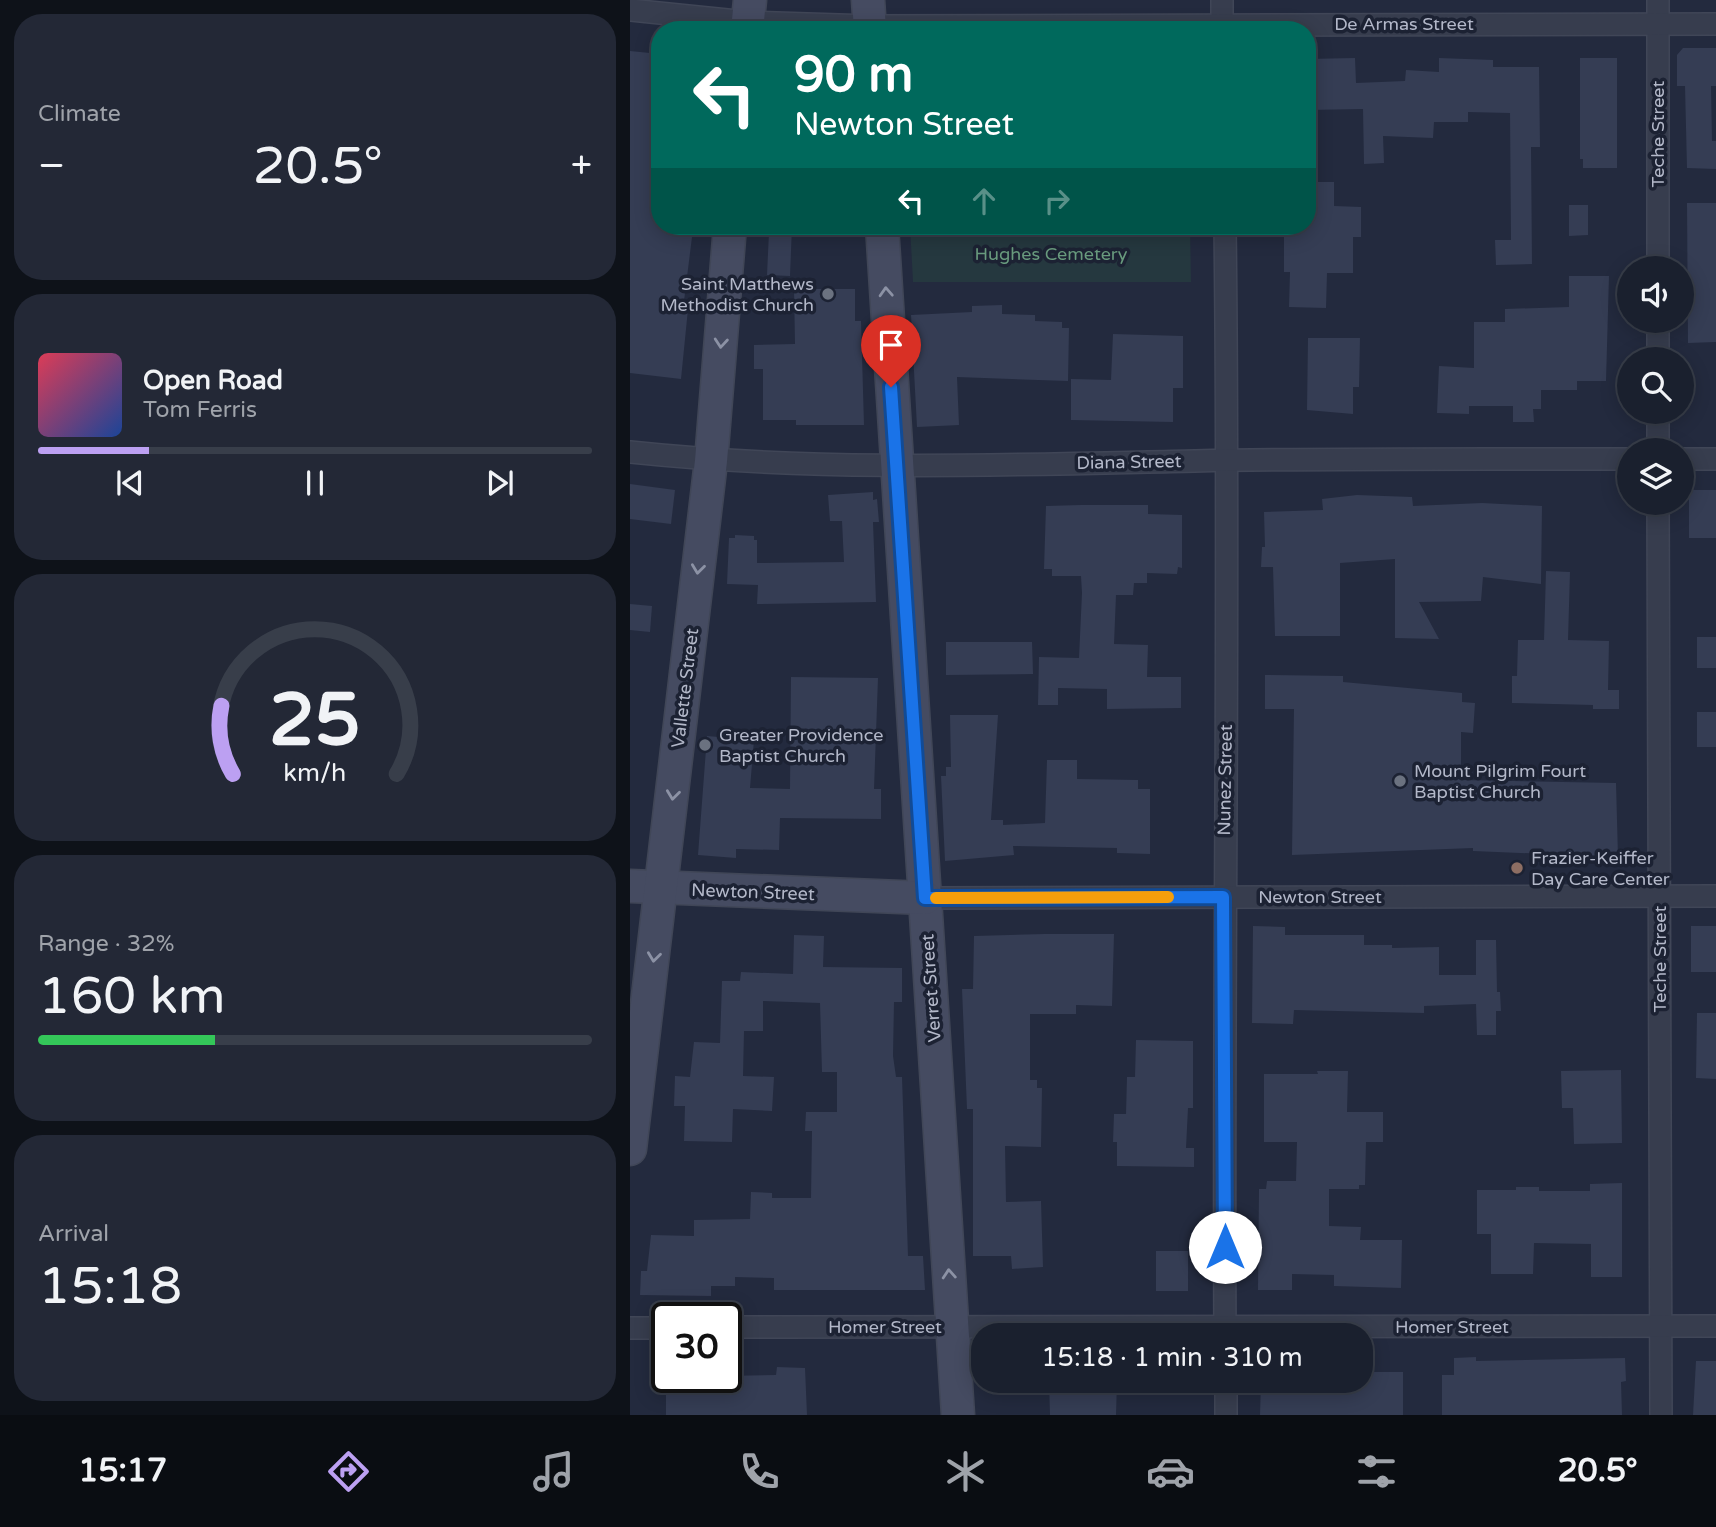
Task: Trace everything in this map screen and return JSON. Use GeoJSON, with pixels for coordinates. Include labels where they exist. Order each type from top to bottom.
{"type":"FeatureCollection","features":[{"type":"Feature","properties":{"kind":"main road","name":"Vallette Street"},"geometry":{"type":"LineString","coordinates":[[630,1149],[711,461],[729,235]]}},
{"type":"Feature","properties":{"kind":"main road","name":"Verret Street"},"geometry":{"type":"LineString","coordinates":[[883,235],[958,1415]]}},
{"type":"Feature","properties":{"kind":"main road","name":"Newton Street"},"geometry":{"type":"LineString","coordinates":[[630,886],[925,898]]}},
{"type":"Feature","properties":{"kind":"street"},"geometry":{"type":"LineString","coordinates":[[1222,0],[1222,21]]}},
{"type":"Feature","properties":{"kind":"street","name":"Teche Street"},"geometry":{"type":"LineString","coordinates":[[1658,0],[1658,256]]}},
{"type":"Feature","properties":{"kind":"street","name":"De Armas Street"},"geometry":{"type":"LineString","coordinates":[[630,10],[748,17],[1002,21]]}},
{"type":"Feature","properties":{"kind":"street","name":"De Armas Street"},"geometry":{"type":"LineString","coordinates":[[1316,26],[1716,24]]}},
{"type":"Feature","properties":{"kind":"street","name":"Nunez Street"},"geometry":{"type":"LineString","coordinates":[[1225,235],[1228,460],[1223,897],[1225,1323]]}},
{"type":"Feature","properties":{"kind":"street","name":"Diana Street"},"geometry":{"type":"LineString","coordinates":[[630,452],[711,461],[896,467],[1228,460],[1617,459]]}},
{"type":"Feature","properties":{"kind":"street"},"geometry":{"type":"LineString","coordinates":[[1694,459],[1716,459]]}},
{"type":"Feature","properties":{"kind":"street","name":"Teche Street"},"geometry":{"type":"LineString","coordinates":[[1658,515],[1661,1415]]}},
{"type":"Feature","properties":{"kind":"street","name":"Newton Street"},"geometry":{"type":"LineString","coordinates":[[925,898],[1716,896]]}},
{"type":"Feature","properties":{"kind":"street","name":"Homer Street"},"geometry":{"type":"LineString","coordinates":[[742,1327],[971,1326]]}},
{"type":"Feature","properties":{"kind":"street","name":"Homer Street"},"geometry":{"type":"LineString","coordinates":[[1373,1329],[1716,1326]]}},
{"type":"Feature","properties":{"kind":"street"},"geometry":{"type":"LineString","coordinates":[[630,1328],[651,1328]]}},
{"type":"Feature","properties":{"kind":"street"},"geometry":{"type":"LineString","coordinates":[[1226,1393],[1226,1415]]}},
{"type":"Feature","properties":{"kind":"green space","name":"Hughes Cemetery"},"geometry":{"type":"Polygon","coordinates":[[[910,235],[1190,235],[1191,282],[913,282],[910,235]]]}},
{"type":"Feature","properties":{"kind":"building"},"geometry":{"type":"Polygon","coordinates":[[[1683,48],[1716,48],[1716,86],[1711,86],[1712,141],[1716,141],[1716,169],[1687,168],[1685,86],[1677,86],[1677,55],[1683,48]]]}},
{"type":"Feature","properties":{"kind":"building"},"geometry":{"type":"Polygon","coordinates":[[[630,51],[651,53],[651,235],[692,237],[683,309],[688,309],[681,379],[630,373],[630,51]]]}},
{"type":"Feature","properties":{"kind":"building"},"geometry":{"type":"Polygon","coordinates":[[[1355,58],[1356,83],[1405,81],[1406,70],[1439,72],[1439,58],[1493,60],[1493,67],[1539,67],[1540,147],[1531,147],[1532,264],[1496,265],[1495,240],[1511,240],[1510,113],[1468,112],[1468,122],[1434,122],[1433,138],[1383,136],[1384,163],[1364,164],[1363,109],[1316,110],[1316,59],[1355,58]]]}},
{"type":"Feature","properties":{"kind":"building"},"geometry":{"type":"Polygon","coordinates":[[[1580,58],[1617,58],[1617,168],[1583,168],[1583,159],[1580,159],[1580,58]]]}},
{"type":"Feature","properties":{"kind":"building"},"geometry":{"type":"Polygon","coordinates":[[[1316,182],[1334,182],[1334,206],[1361,207],[1361,237],[1353,237],[1353,273],[1327,273],[1326,308],[1289,307],[1290,272],[1284,272],[1284,235],[1316,235],[1316,182]]]}},
{"type":"Feature","properties":{"kind":"building"},"geometry":{"type":"Polygon","coordinates":[[[1687,203],[1716,203],[1716,342],[1688,343],[1688,333],[1694,333],[1694,256],[1687,256],[1687,203]]]}},
{"type":"Feature","properties":{"kind":"building"},"geometry":{"type":"Polygon","coordinates":[[[1569,205],[1588,205],[1588,235],[1569,236],[1569,205]]]}},
{"type":"Feature","properties":{"kind":"building"},"geometry":{"type":"Polygon","coordinates":[[[769,235],[792,235],[790,276],[767,275],[769,235]]]}},
{"type":"Feature","properties":{"kind":"building"},"geometry":{"type":"Polygon","coordinates":[[[1569,276],[1609,276],[1606,381],[1577,381],[1577,390],[1541,390],[1541,409],[1533,409],[1534,422],[1513,422],[1513,406],[1469,406],[1469,414],[1437,413],[1439,366],[1474,368],[1474,322],[1505,322],[1505,309],[1569,307],[1569,276]]]}},
{"type":"Feature","properties":{"kind":"building"},"geometry":{"type":"Polygon","coordinates":[[[794,289],[855,289],[855,321],[861,321],[864,425],[796,425],[796,420],[763,420],[763,369],[754,369],[754,345],[795,344],[794,289]]]}},
{"type":"Feature","properties":{"kind":"building"},"geometry":{"type":"Polygon","coordinates":[[[1002,305],[1002,314],[1035,315],[1035,321],[1062,322],[1062,328],[1069,328],[1068,381],[957,377],[959,425],[917,427],[911,315],[972,312],[972,306],[1002,305]]]}},
{"type":"Feature","properties":{"kind":"building"},"geometry":{"type":"Polygon","coordinates":[[[1113,334],[1183,336],[1183,388],[1173,388],[1173,422],[1071,420],[1071,379],[1111,380],[1113,334]]]}},
{"type":"Feature","properties":{"kind":"building"},"geometry":{"type":"Polygon","coordinates":[[[1308,338],[1360,338],[1359,387],[1353,387],[1353,414],[1307,410],[1308,338]]]}},
{"type":"Feature","properties":{"kind":"building"},"geometry":{"type":"Polygon","coordinates":[[[630,484],[675,490],[671,524],[630,519],[630,484]]]}},
{"type":"Feature","properties":{"kind":"building"},"geometry":{"type":"Polygon","coordinates":[[[1694,490],[1716,490],[1716,538],[1689,538],[1689,515],[1694,515],[1694,490]]]}},
{"type":"Feature","properties":{"kind":"building"},"geometry":{"type":"Polygon","coordinates":[[[873,492],[873,500],[877,499],[879,522],[873,522],[876,602],[757,604],[758,585],[727,584],[729,538],[735,538],[735,535],[754,536],[754,540],[757,540],[757,563],[844,562],[842,521],[830,521],[828,495],[873,492]]]}},
{"type":"Feature","properties":{"kind":"building"},"geometry":{"type":"Polygon","coordinates":[[[1357,495],[1412,497],[1413,506],[1482,503],[1542,506],[1541,584],[1483,577],[1481,601],[1419,602],[1439,639],[1395,638],[1395,559],[1340,563],[1340,636],[1275,636],[1273,567],[1261,567],[1262,547],[1265,547],[1264,512],[1323,510],[1322,499],[1357,495]]]}},
{"type":"Feature","properties":{"kind":"building"},"geometry":{"type":"Polygon","coordinates":[[[1148,505],[1148,514],[1182,515],[1182,568],[1178,567],[1177,574],[1147,573],[1147,583],[1134,583],[1133,595],[1116,595],[1114,644],[1148,645],[1147,677],[1181,677],[1181,708],[1107,709],[1107,689],[1058,688],[1058,705],[1038,705],[1039,657],[1079,658],[1082,593],[1081,576],[1052,576],[1052,569],[1044,569],[1046,506],[1148,505]]]}},
{"type":"Feature","properties":{"kind":"building"},"geometry":{"type":"Polygon","coordinates":[[[1546,571],[1570,572],[1568,640],[1609,641],[1608,690],[1619,690],[1619,709],[1593,709],[1593,705],[1512,703],[1512,676],[1517,676],[1518,640],[1544,640],[1546,571]]]}},
{"type":"Feature","properties":{"kind":"building"},"geometry":{"type":"Polygon","coordinates":[[[630,604],[652,606],[650,632],[630,630],[630,604]]]}},
{"type":"Feature","properties":{"kind":"building"},"geometry":{"type":"Polygon","coordinates":[[[1697,637],[1716,637],[1716,668],[1697,668],[1697,637]]]}},
{"type":"Feature","properties":{"kind":"building"},"geometry":{"type":"Polygon","coordinates":[[[946,642],[1032,642],[1033,674],[946,675],[946,642]]]}},
{"type":"Feature","properties":{"kind":"building"},"geometry":{"type":"Polygon","coordinates":[[[1265,675],[1343,676],[1343,682],[1462,693],[1462,702],[1475,703],[1473,733],[1461,732],[1461,780],[1616,783],[1618,857],[1473,851],[1473,848],[1292,855],[1294,709],[1265,709],[1265,675]]]}},
{"type":"Feature","properties":{"kind":"building"},"geometry":{"type":"Polygon","coordinates":[[[791,677],[878,678],[874,789],[881,789],[881,819],[780,818],[779,850],[736,849],[736,858],[698,855],[707,736],[754,740],[750,788],[790,789],[791,677]]]}},
{"type":"Feature","properties":{"kind":"building"},"geometry":{"type":"Polygon","coordinates":[[[1697,712],[1716,712],[1716,747],[1697,747],[1697,712]]]}},
{"type":"Feature","properties":{"kind":"building"},"geometry":{"type":"Polygon","coordinates":[[[950,715],[998,715],[991,820],[1003,820],[1003,825],[1045,823],[1047,760],[1077,760],[1077,779],[1138,780],[1138,789],[1150,789],[1150,854],[1117,853],[1117,848],[1013,846],[1014,855],[945,861],[941,776],[946,776],[946,767],[951,767],[950,715]]]}},
{"type":"Feature","properties":{"kind":"building"},"geometry":{"type":"Polygon","coordinates":[[[1253,926],[1285,927],[1285,935],[1364,935],[1364,945],[1392,945],[1392,948],[1439,947],[1439,975],[1476,975],[1476,940],[1496,940],[1497,992],[1500,992],[1501,1011],[1496,1011],[1496,1035],[1477,1035],[1476,1004],[1424,1006],[1424,1013],[1294,1010],[1293,1024],[1252,1023],[1253,926]]]}},
{"type":"Feature","properties":{"kind":"building"},"geometry":{"type":"Polygon","coordinates":[[[1691,926],[1716,926],[1716,972],[1691,972],[1691,926]]]}},
{"type":"Feature","properties":{"kind":"building"},"geometry":{"type":"Polygon","coordinates":[[[1114,934],[1112,1006],[1076,1005],[1076,1014],[1030,1014],[1030,1080],[1037,1080],[1037,1088],[1042,1088],[1041,1147],[1005,1146],[1006,1202],[1041,1201],[1043,1267],[1012,1269],[1011,1256],[973,1256],[973,1109],[967,1109],[962,989],[973,989],[974,936],[1114,934]]]}},
{"type":"Feature","properties":{"kind":"building"},"geometry":{"type":"Polygon","coordinates":[[[794,935],[824,936],[823,967],[902,968],[902,1002],[894,1002],[893,1056],[896,1077],[902,1077],[908,1256],[923,1256],[925,1290],[774,1290],[774,1278],[735,1277],[735,1286],[711,1286],[711,1296],[640,1295],[641,1271],[647,1271],[651,1235],[694,1236],[694,1220],[750,1219],[751,1192],[772,1193],[772,1198],[811,1198],[812,1131],[805,1131],[806,1112],[837,1112],[837,1072],[822,1072],[820,1003],[763,1001],[763,1031],[744,1031],[743,1076],[774,1077],[772,1111],[733,1109],[732,1142],[684,1141],[685,1106],[674,1106],[675,1076],[690,1077],[694,1042],[720,1043],[722,981],[740,981],[741,972],[793,974],[794,935]]]}},
{"type":"Feature","properties":{"kind":"building"},"geometry":{"type":"Polygon","coordinates":[[[1697,1013],[1716,1013],[1716,1079],[1696,1078],[1697,1013]]]}},
{"type":"Feature","properties":{"kind":"building"},"geometry":{"type":"Polygon","coordinates":[[[1136,1040],[1193,1041],[1193,1108],[1188,1108],[1186,1148],[1194,1148],[1194,1167],[1117,1166],[1117,1142],[1113,1142],[1114,1114],[1126,1114],[1127,1077],[1135,1077],[1136,1040]]]}},
{"type":"Feature","properties":{"kind":"building"},"geometry":{"type":"Polygon","coordinates":[[[1621,1070],[1622,1143],[1574,1144],[1573,1108],[1562,1108],[1561,1071],[1621,1070]]]}},
{"type":"Feature","properties":{"kind":"building"},"geometry":{"type":"Polygon","coordinates":[[[1317,1071],[1348,1071],[1347,1112],[1383,1112],[1383,1142],[1366,1142],[1365,1185],[1359,1185],[1359,1189],[1329,1189],[1329,1226],[1361,1227],[1360,1240],[1402,1240],[1401,1288],[1334,1286],[1334,1275],[1292,1274],[1292,1290],[1258,1290],[1259,1189],[1266,1189],[1267,1181],[1296,1181],[1297,1142],[1264,1142],[1264,1074],[1318,1074],[1317,1071]]]}},
{"type":"Feature","properties":{"kind":"building"},"geometry":{"type":"Polygon","coordinates":[[[1622,1183],[1622,1277],[1591,1277],[1591,1244],[1534,1243],[1533,1274],[1491,1274],[1491,1234],[1477,1234],[1477,1190],[1539,1187],[1539,1191],[1590,1191],[1590,1184],[1622,1183]]]}},
{"type":"Feature","properties":{"kind":"building"},"geometry":{"type":"Polygon","coordinates":[[[1156,1251],[1188,1251],[1188,1291],[1156,1291],[1156,1251]]]}},
{"type":"Feature","properties":{"kind":"building"},"geometry":{"type":"Polygon","coordinates":[[[1476,1357],[1476,1361],[1625,1358],[1626,1381],[1621,1382],[1622,1415],[1442,1415],[1442,1375],[1454,1375],[1454,1358],[1476,1357]]]}},
{"type":"Feature","properties":{"kind":"building"},"geometry":{"type":"Polygon","coordinates":[[[1696,1361],[1716,1361],[1716,1415],[1693,1415],[1696,1361]]]}},
{"type":"Feature","properties":{"kind":"building"},"geometry":{"type":"Polygon","coordinates":[[[777,1367],[805,1368],[807,1415],[666,1415],[666,1393],[742,1393],[742,1376],[776,1375],[777,1367]]]}},
{"type":"Feature","properties":{"kind":"building"},"geometry":{"type":"Polygon","coordinates":[[[1373,1372],[1403,1372],[1403,1415],[1260,1415],[1261,1393],[1373,1393],[1373,1372]]]}},
{"type":"Feature","properties":{"kind":"building"},"geometry":{"type":"Polygon","coordinates":[[[1049,1393],[1117,1393],[1116,1415],[1050,1415],[1049,1393]]]}},
{"type":"Feature","properties":{"kind":"slow traffic"},"geometry":{"type":"LineString","coordinates":[[936,898],[1168,897]]}},
{"type":"Feature","properties":{"kind":"place","name":"Saint Matthews Methodist Church"},"geometry":{"type":"Point","coordinates":[828,294]}},
{"type":"Feature","properties":{"kind":"place","name":"Greater Providence Baptist Church"},"geometry":{"type":"Point","coordinates":[705,745]}},
{"type":"Feature","properties":{"kind":"place","name":"Mount Pilgrim Fourt Baptist Church"},"geometry":{"type":"Point","coordinates":[1400,781]}},
{"type":"Feature","properties":{"kind":"place","name":"Frazier-Keiffer Day Care Center"},"geometry":{"type":"Point","coordinates":[1517,868]}},
{"type":"Feature","properties":{"kind":"route"},"geometry":{"type":"LineString","coordinates":[[891,387],[925,898],[1223,897],[1225,1247]]}}]}
